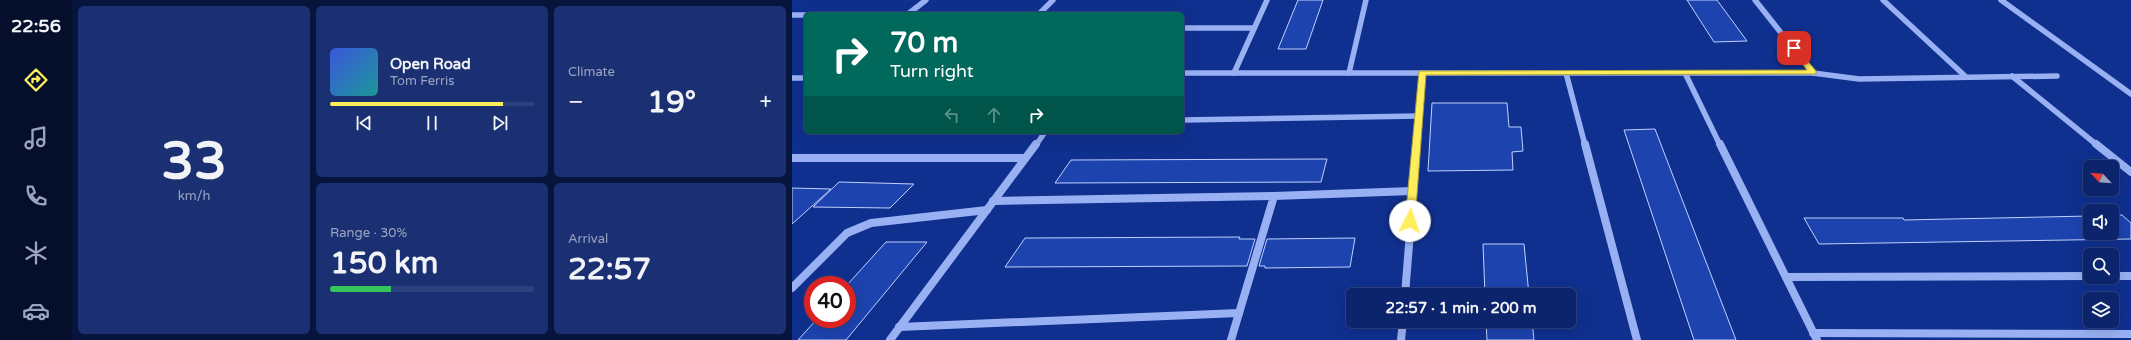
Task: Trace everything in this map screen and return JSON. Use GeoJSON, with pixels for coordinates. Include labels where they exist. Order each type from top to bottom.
{"type":"FeatureCollection","features":[{"type":"Feature","properties":{"kind":"street"},"geometry":{"type":"LineString","coordinates":[[911,12],[926,0]]}},
{"type":"Feature","properties":{"kind":"street"},"geometry":{"type":"LineString","coordinates":[[1042,12],[1053,0]]}},
{"type":"Feature","properties":{"kind":"street"},"geometry":{"type":"LineString","coordinates":[[1234,73],[1267,0]]}},
{"type":"Feature","properties":{"kind":"street"},"geometry":{"type":"LineString","coordinates":[[1349,73],[1366,0]]}},
{"type":"Feature","properties":{"kind":"street"},"geometry":{"type":"LineString","coordinates":[[1755,0],[1813,73]]}},
{"type":"Feature","properties":{"kind":"street"},"geometry":{"type":"LineString","coordinates":[[1883,0],[1965,76]]}},
{"type":"Feature","properties":{"kind":"street"},"geometry":{"type":"LineString","coordinates":[[2002,0],[2131,94]]}},
{"type":"Feature","properties":{"kind":"street"},"geometry":{"type":"LineString","coordinates":[[792,15],[804,15]]}},
{"type":"Feature","properties":{"kind":"street"},"geometry":{"type":"LineString","coordinates":[[1184,28],[1254,28]]}},
{"type":"Feature","properties":{"kind":"street"},"geometry":{"type":"LineString","coordinates":[[1184,73],[1813,73],[1859,79],[1932,79],[1965,76],[2057,76]]}},
{"type":"Feature","properties":{"kind":"street"},"geometry":{"type":"LineString","coordinates":[[1405,288],[1422,73]]}},
{"type":"Feature","properties":{"kind":"street"},"geometry":{"type":"LineString","coordinates":[[1566,73],[1637,340]]}},
{"type":"Feature","properties":{"kind":"street"},"geometry":{"type":"LineString","coordinates":[[1685,73],[1815,336],[2131,334]]}},
{"type":"Feature","properties":{"kind":"street"},"geometry":{"type":"LineString","coordinates":[[2012,76],[2131,172]]}},
{"type":"Feature","properties":{"kind":"street"},"geometry":{"type":"LineString","coordinates":[[792,78],[804,78]]}},
{"type":"Feature","properties":{"kind":"street"},"geometry":{"type":"LineString","coordinates":[[1184,120],[1419,116]]}},
{"type":"Feature","properties":{"kind":"street"},"geometry":{"type":"LineString","coordinates":[[890,340],[898,327],[993,200],[1044,134]]}},
{"type":"Feature","properties":{"kind":"street"},"geometry":{"type":"LineString","coordinates":[[792,158],[1026,158]]}},
{"type":"Feature","properties":{"kind":"street"},"geometry":{"type":"LineString","coordinates":[[993,200],[1274,196],[1412,191]]}},
{"type":"Feature","properties":{"kind":"street"},"geometry":{"type":"LineString","coordinates":[[1231,340],[1274,196]]}},
{"type":"Feature","properties":{"kind":"street"},"geometry":{"type":"LineString","coordinates":[[792,288],[847,233],[871,223],[987,210]]}},
{"type":"Feature","properties":{"kind":"street"},"geometry":{"type":"LineString","coordinates":[[1786,277],[2083,276]]}},
{"type":"Feature","properties":{"kind":"street"},"geometry":{"type":"LineString","coordinates":[[2119,276],[2131,276]]}},
{"type":"Feature","properties":{"kind":"street"},"geometry":{"type":"LineString","coordinates":[[898,327],[1239,313]]}},
{"type":"Feature","properties":{"kind":"street"},"geometry":{"type":"LineString","coordinates":[[1401,340],[1402,328]]}},
{"type":"Feature","properties":{"kind":"building"},"geometry":{"type":"Polygon","coordinates":[[[1298,0],[1323,0],[1306,49],[1278,49],[1298,0]]]}},
{"type":"Feature","properties":{"kind":"building"},"geometry":{"type":"Polygon","coordinates":[[[1687,0],[1717,0],[1747,41],[1714,42],[1687,0]]]}},
{"type":"Feature","properties":{"kind":"building"},"geometry":{"type":"Polygon","coordinates":[[[1432,103],[1507,103],[1509,127],[1521,127],[1523,151],[1512,152],[1513,170],[1428,171],[1432,103]]]}},
{"type":"Feature","properties":{"kind":"building"},"geometry":{"type":"Polygon","coordinates":[[[1655,129],[1736,340],[1694,340],[1624,130],[1655,129]]]}},
{"type":"Feature","properties":{"kind":"building"},"geometry":{"type":"Polygon","coordinates":[[[1327,159],[1321,182],[1055,183],[1071,160],[1327,159]]]}},
{"type":"Feature","properties":{"kind":"building"},"geometry":{"type":"Polygon","coordinates":[[[839,182],[914,184],[890,208],[813,207],[839,182]]]}},
{"type":"Feature","properties":{"kind":"building"},"geometry":{"type":"Polygon","coordinates":[[[792,188],[831,189],[792,224],[792,188]]]}},
{"type":"Feature","properties":{"kind":"building"},"geometry":{"type":"Polygon","coordinates":[[[2119,215],[2122,215],[2131,223],[2131,239],[2119,239],[2119,215]]]}},
{"type":"Feature","properties":{"kind":"building"},"geometry":{"type":"Polygon","coordinates":[[[2083,216],[2083,240],[1819,244],[1804,218],[1903,218],[1904,220],[2083,216]]]}},
{"type":"Feature","properties":{"kind":"building"},"geometry":{"type":"Polygon","coordinates":[[[1240,237],[1239,239],[1255,239],[1247,266],[1005,267],[1025,238],[1240,237]]]}},
{"type":"Feature","properties":{"kind":"building"},"geometry":{"type":"Polygon","coordinates":[[[1355,238],[1350,267],[1265,268],[1265,266],[1259,266],[1267,239],[1355,238]]]}},
{"type":"Feature","properties":{"kind":"building"},"geometry":{"type":"Polygon","coordinates":[[[886,242],[927,242],[856,328],[855,276],[886,242]]]}},
{"type":"Feature","properties":{"kind":"building"},"geometry":{"type":"Polygon","coordinates":[[[1483,244],[1524,244],[1528,288],[1485,288],[1483,244]]]}},
{"type":"Feature","properties":{"kind":"building"},"geometry":{"type":"Polygon","coordinates":[[[809,328],[856,328],[846,340],[798,340],[809,328]]]}},
{"type":"Feature","properties":{"kind":"building"},"geometry":{"type":"Polygon","coordinates":[[[1486,328],[1533,328],[1534,340],[1487,340],[1486,328]]]}},
{"type":"Feature","properties":{"kind":"route"},"geometry":{"type":"LineString","coordinates":[[1410,221],[1422,73],[1813,73],[1794,48]]}}]}
